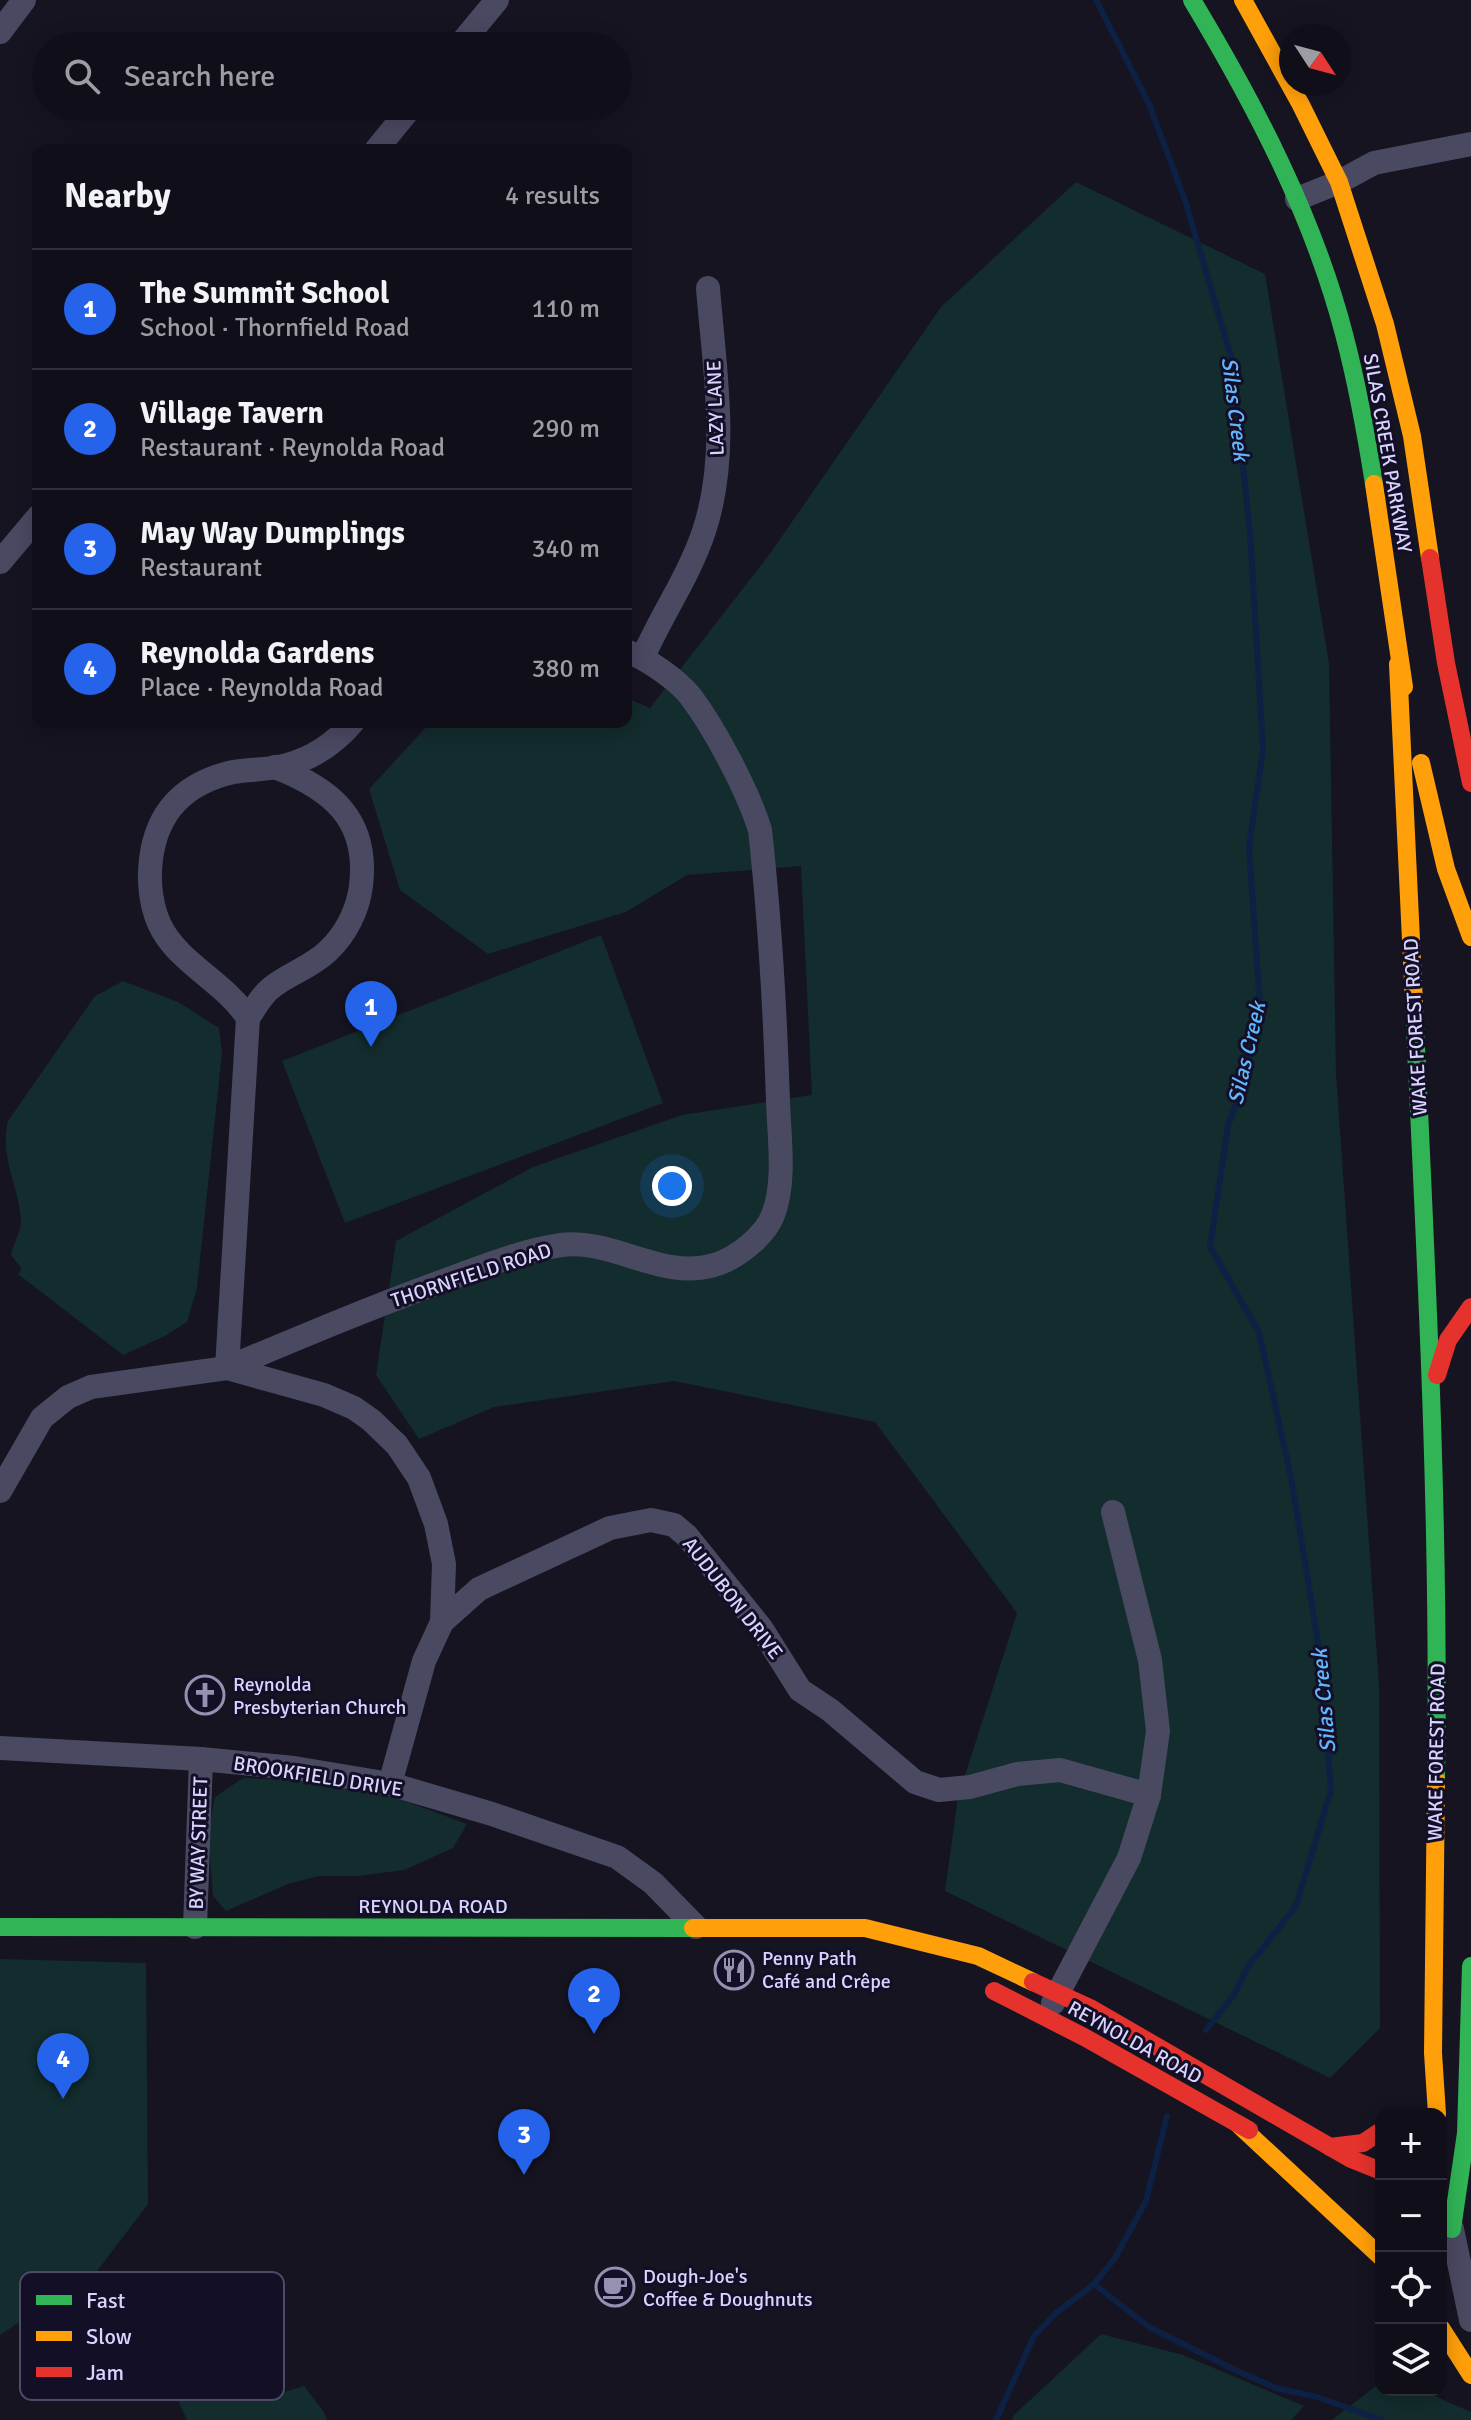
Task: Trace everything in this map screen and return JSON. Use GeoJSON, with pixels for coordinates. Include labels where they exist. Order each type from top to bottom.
{"type":"FeatureCollection","features":[{"type":"Feature","properties":{"kind":"main road","name":"SILAS CREEK PARKWAY"},"geometry":{"type":"LineString","coordinates":[[1192,0],[1250,100],[1297,199],[1329,286],[1355,379],[1373,473],[1398,664],[1446,869],[1471,937]]}},
{"type":"Feature","properties":{"kind":"main road","name":"SILAS CREEK PARKWAY"},"geometry":{"type":"LineString","coordinates":[[1243,0],[1339,182],[1385,324],[1412,436],[1446,663],[1471,783]]}},
{"type":"Feature","properties":{"kind":"main road","name":"WAKE FOREST ROAD"},"geometry":{"type":"LineString","coordinates":[[1398,664],[1432,1390],[1438,1661],[1433,2053],[1437,2108]]}},
{"type":"Feature","properties":{"kind":"main road","name":"WAKE FOREST ROAD"},"geometry":{"type":"LineString","coordinates":[[1432,1390],[1448,1340],[1471,1307]]}},
{"type":"Feature","properties":{"kind":"main road","name":"REYNOLDA ROAD"},"geometry":{"type":"LineString","coordinates":[[0,1927],[865,1928],[978,1956],[1092,2009],[1330,2147],[1375,2168]]}},
{"type":"Feature","properties":{"kind":"main road","name":"REYNOLDA ROAD"},"geometry":{"type":"LineString","coordinates":[[865,1928],[951,1969]]}},
{"type":"Feature","properties":{"kind":"main road"},"geometry":{"type":"LineString","coordinates":[[1455,2229],[1467,2192],[1471,1966]]}},
{"type":"Feature","properties":{"kind":"main road","name":"REYNOLDA ROAD"},"geometry":{"type":"LineString","coordinates":[[978,1982],[1306,2161]]}},
{"type":"Feature","properties":{"kind":"main road"},"geometry":{"type":"LineString","coordinates":[[1421,2093],[1433,2053]]}},
{"type":"Feature","properties":{"kind":"main road"},"geometry":{"type":"LineString","coordinates":[[1239,2125],[1376,2252]]}},
{"type":"Feature","properties":{"kind":"main road"},"geometry":{"type":"LineString","coordinates":[[1330,2147],[1363,2143],[1375,2135]]}},
{"type":"Feature","properties":{"kind":"main road"},"geometry":{"type":"LineString","coordinates":[[1447,2185],[1467,2192]]}},
{"type":"Feature","properties":{"kind":"main road"},"geometry":{"type":"LineString","coordinates":[[1447,2201],[1455,2229]]}},
{"type":"Feature","properties":{"kind":"main road"},"geometry":{"type":"LineString","coordinates":[[1447,2337],[1471,2375]]}},
{"type":"Feature","properties":{"kind":"street"},"geometry":{"type":"LineString","coordinates":[[0,32],[24,0]]}},
{"type":"Feature","properties":{"kind":"street"},"geometry":{"type":"LineString","coordinates":[[471,32],[497,0]]}},
{"type":"Feature","properties":{"kind":"street"},"geometry":{"type":"LineString","coordinates":[[381,144],[401,120]]}},
{"type":"Feature","properties":{"kind":"street"},"geometry":{"type":"LineString","coordinates":[[1297,199],[1374,163],[1471,144]]}},
{"type":"Feature","properties":{"kind":"street","name":"LAZY LANE"},"geometry":{"type":"LineString","coordinates":[[635,654],[683,584],[704,530],[714,491],[719,438],[708,288]]}},
{"type":"Feature","properties":{"kind":"street"},"geometry":{"type":"LineString","coordinates":[[0,562],[32,524]]}},
{"type":"Feature","properties":{"kind":"street","name":"THORNFIELD ROAD"},"geometry":{"type":"LineString","coordinates":[[227,1368],[405,1295],[497,1262],[575,1244],[670,1267],[706,1267],[731,1257],[755,1238],[771,1219],[778,1185],[780,1143],[776,1016],[760,830],[731,764],[690,695],[635,654]]}},
{"type":"Feature","properties":{"kind":"street"},"geometry":{"type":"LineString","coordinates":[[248,1018],[230,994],[177,949],[163,930],[151,895],[150,865],[155,836],[160,823],[188,790],[231,773],[275,767],[311,756],[347,728]]}},
{"type":"Feature","properties":{"kind":"street"},"geometry":{"type":"LineString","coordinates":[[227,1368],[248,1018],[272,987],[308,967],[328,951],[343,933],[359,895],[362,873],[359,840],[343,810],[313,783],[275,767]]}},
{"type":"Feature","properties":{"kind":"street"},"geometry":{"type":"LineString","coordinates":[[0,1491],[42,1418],[68,1397],[91,1387],[227,1368],[298,1386],[343,1403],[371,1420],[397,1445],[419,1478],[442,1546],[445,1589],[442,1622],[424,1661],[390,1784]]}},
{"type":"Feature","properties":{"kind":"street"},"geometry":{"type":"LineString","coordinates":[[1045,2017],[1129,1858],[1149,1795],[1158,1731],[1150,1660],[1113,1512]]}},
{"type":"Feature","properties":{"kind":"street","name":"AUDUBON DRIVE"},"geometry":{"type":"LineString","coordinates":[[442,1622],[479,1589],[610,1528],[651,1520],[674,1525],[687,1536],[761,1628],[800,1690],[830,1710],[915,1782],[939,1790],[970,1787],[1017,1774],[1060,1770],[1149,1795]]}},
{"type":"Feature","properties":{"kind":"street","name":"BROOKFIELD DRIVE"},"geometry":{"type":"LineString","coordinates":[[0,1748],[201,1759],[294,1768],[390,1784],[492,1814],[617,1857],[653,1883],[696,1927]]}},
{"type":"Feature","properties":{"kind":"street","name":"BY WAY STREET"},"geometry":{"type":"LineString","coordinates":[[195,1927],[201,1759]]}},
{"type":"Feature","properties":{"kind":"street"},"geometry":{"type":"LineString","coordinates":[[1455,2229],[1471,2320]]}},
{"type":"Feature","properties":{"kind":"green space"},"geometry":{"type":"Polygon","coordinates":[[[1076,182],[1265,274],[1329,664],[1336,1074],[1379,1685],[1380,2028],[1330,2078],[945,1891],[958,1797],[1017,1613],[875,1422],[674,1381],[494,1407],[419,1439],[376,1375],[396,1241],[533,1167],[682,1115],[812,1095],[801,866],[687,875],[626,912],[488,954],[400,890],[369,789],[425,728],[632,728],[632,700],[650,708],[769,555],[941,307],[1076,182]]]}},
{"type":"Feature","properties":{"kind":"green space"},"geometry":{"type":"Polygon","coordinates":[[[601,935],[663,1103],[345,1223],[282,1061],[601,935]]]}},
{"type":"Feature","properties":{"kind":"green space"},"geometry":{"type":"Polygon","coordinates":[[[123,981],[178,1002],[219,1028],[222,1053],[197,1288],[187,1322],[123,1355],[18,1274],[22,1269],[11,1255],[21,1218],[6,1134],[8,1121],[95,996],[123,981]]]}},
{"type":"Feature","properties":{"kind":"green space"},"geometry":{"type":"Polygon","coordinates":[[[243,1778],[291,1780],[389,1795],[467,1824],[453,1848],[404,1870],[358,1876],[319,1876],[288,1884],[226,1911],[213,1896],[208,1834],[215,1797],[243,1778]]]}},
{"type":"Feature","properties":{"kind":"green space"},"geometry":{"type":"Polygon","coordinates":[[[0,1959],[146,1963],[148,2204],[95,2272],[20,2272],[20,2322],[0,2335],[0,1959]]]}},
{"type":"Feature","properties":{"kind":"green space"},"geometry":{"type":"Polygon","coordinates":[[[1101,2334],[1183,2355],[1304,2406],[1291,2420],[1012,2420],[1101,2334]]]}},
{"type":"Feature","properties":{"kind":"green space"},"geometry":{"type":"Polygon","coordinates":[[[304,2386],[327,2420],[187,2420],[178,2400],[284,2400],[284,2392],[304,2386]]]}},
{"type":"Feature","properties":{"kind":"green space"},"geometry":{"type":"Polygon","coordinates":[[[1375,2387],[1375,2396],[1435,2396],[1471,2412],[1471,2420],[1332,2420],[1375,2387]]]}},
{"type":"Feature","properties":{"kind":"waterway","name":"Silas Creek"},"geometry":{"type":"LineString","coordinates":[[1096,0],[1149,104],[1185,200],[1232,360],[1250,532],[1263,749],[1249,847],[1260,1006],[1239,1095],[1228,1126],[1210,1247],[1259,1332],[1291,1477],[1320,1654],[1331,1790],[1296,1906],[1247,1968],[1234,1995],[1206,2030]]}},
{"type":"Feature","properties":{"kind":"waterway","name":"Silas Creek"},"geometry":{"type":"LineString","coordinates":[[996,2420],[1034,2336],[1056,2313],[1094,2284],[1115,2258],[1146,2201],[1167,2116]]}},
{"type":"Feature","properties":{"kind":"waterway"},"geometry":{"type":"LineString","coordinates":[[1094,2284],[1149,2327],[1237,2371],[1276,2388],[1317,2397],[1382,2420]]}},
{"type":"Feature","properties":{"kind":"traffic: fast"},"geometry":{"type":"LineString","coordinates":[[1192,0],[1260,120],[1316,246],[1349,352],[1374,484]]}},
{"type":"Feature","properties":{"kind":"traffic: fast"},"geometry":{"type":"LineString","coordinates":[[1414,1004],[1434,1489],[1436,1780]]}},
{"type":"Feature","properties":{"kind":"traffic: fast"},"geometry":{"type":"LineString","coordinates":[[0,1927],[693,1928]]}},
{"type":"Feature","properties":{"kind":"traffic: fast"},"geometry":{"type":"LineString","coordinates":[[1452,2229],[1466,2133],[1471,1966]]}},
{"type":"Feature","properties":{"kind":"traffic: slow"},"geometry":{"type":"LineString","coordinates":[[1243,0],[1339,182],[1385,324],[1412,436],[1430,558]]}},
{"type":"Feature","properties":{"kind":"traffic: slow"},"geometry":{"type":"LineString","coordinates":[[1374,484],[1404,687]]}},
{"type":"Feature","properties":{"kind":"traffic: slow"},"geometry":{"type":"LineString","coordinates":[[1398,664],[1414,1004]]}},
{"type":"Feature","properties":{"kind":"traffic: slow"},"geometry":{"type":"LineString","coordinates":[[1421,763],[1446,869],[1471,937]]}},
{"type":"Feature","properties":{"kind":"traffic: slow"},"geometry":{"type":"LineString","coordinates":[[1436,1780],[1433,2053],[1437,2108]]}},
{"type":"Feature","properties":{"kind":"traffic: slow"},"geometry":{"type":"LineString","coordinates":[[693,1928],[865,1928],[978,1956],[1033,1982]]}},
{"type":"Feature","properties":{"kind":"traffic: slow"},"geometry":{"type":"LineString","coordinates":[[1239,2125],[1376,2252]]}},
{"type":"Feature","properties":{"kind":"traffic: slow"},"geometry":{"type":"LineString","coordinates":[[1447,2337],[1471,2375]]}},
{"type":"Feature","properties":{"kind":"traffic: jam"},"geometry":{"type":"LineString","coordinates":[[1430,558],[1446,663],[1471,783]]}},
{"type":"Feature","properties":{"kind":"traffic: jam"},"geometry":{"type":"LineString","coordinates":[[1437,1375],[1448,1340],[1471,1307]]}},
{"type":"Feature","properties":{"kind":"traffic: jam"},"geometry":{"type":"LineString","coordinates":[[1033,1982],[1092,2009],[1351,2159],[1375,2169]]}},
{"type":"Feature","properties":{"kind":"traffic: jam"},"geometry":{"type":"LineString","coordinates":[[994,1991],[1084,2037],[1249,2130]]}},
{"type":"Feature","properties":{"kind":"traffic: jam"},"geometry":{"type":"LineString","coordinates":[[1330,2147],[1363,2143],[1375,2135]]}},
{"type":"Feature","properties":{"kind":"place","name":"The Summit School"},"geometry":{"type":"Point","coordinates":[371,1047]}},
{"type":"Feature","properties":{"kind":"place","name":"Reynolda Presbyterian Church"},"geometry":{"type":"Point","coordinates":[205,1695]}},
{"type":"Feature","properties":{"kind":"place","name":"Penny Path Café and Crêpe"},"geometry":{"type":"Point","coordinates":[734,1970]}},
{"type":"Feature","properties":{"kind":"place","name":"Village Tavern"},"geometry":{"type":"Point","coordinates":[594,2034]}},
{"type":"Feature","properties":{"kind":"place","name":"Reynolda Gardens"},"geometry":{"type":"Point","coordinates":[63,2099]}},
{"type":"Feature","properties":{"kind":"place","name":"May Way Dumplings"},"geometry":{"type":"Point","coordinates":[524,2175]}},
{"type":"Feature","properties":{"kind":"place","name":"Dough-Joe's Coffee & Doughnuts"},"geometry":{"type":"Point","coordinates":[615,2287]}}]}
